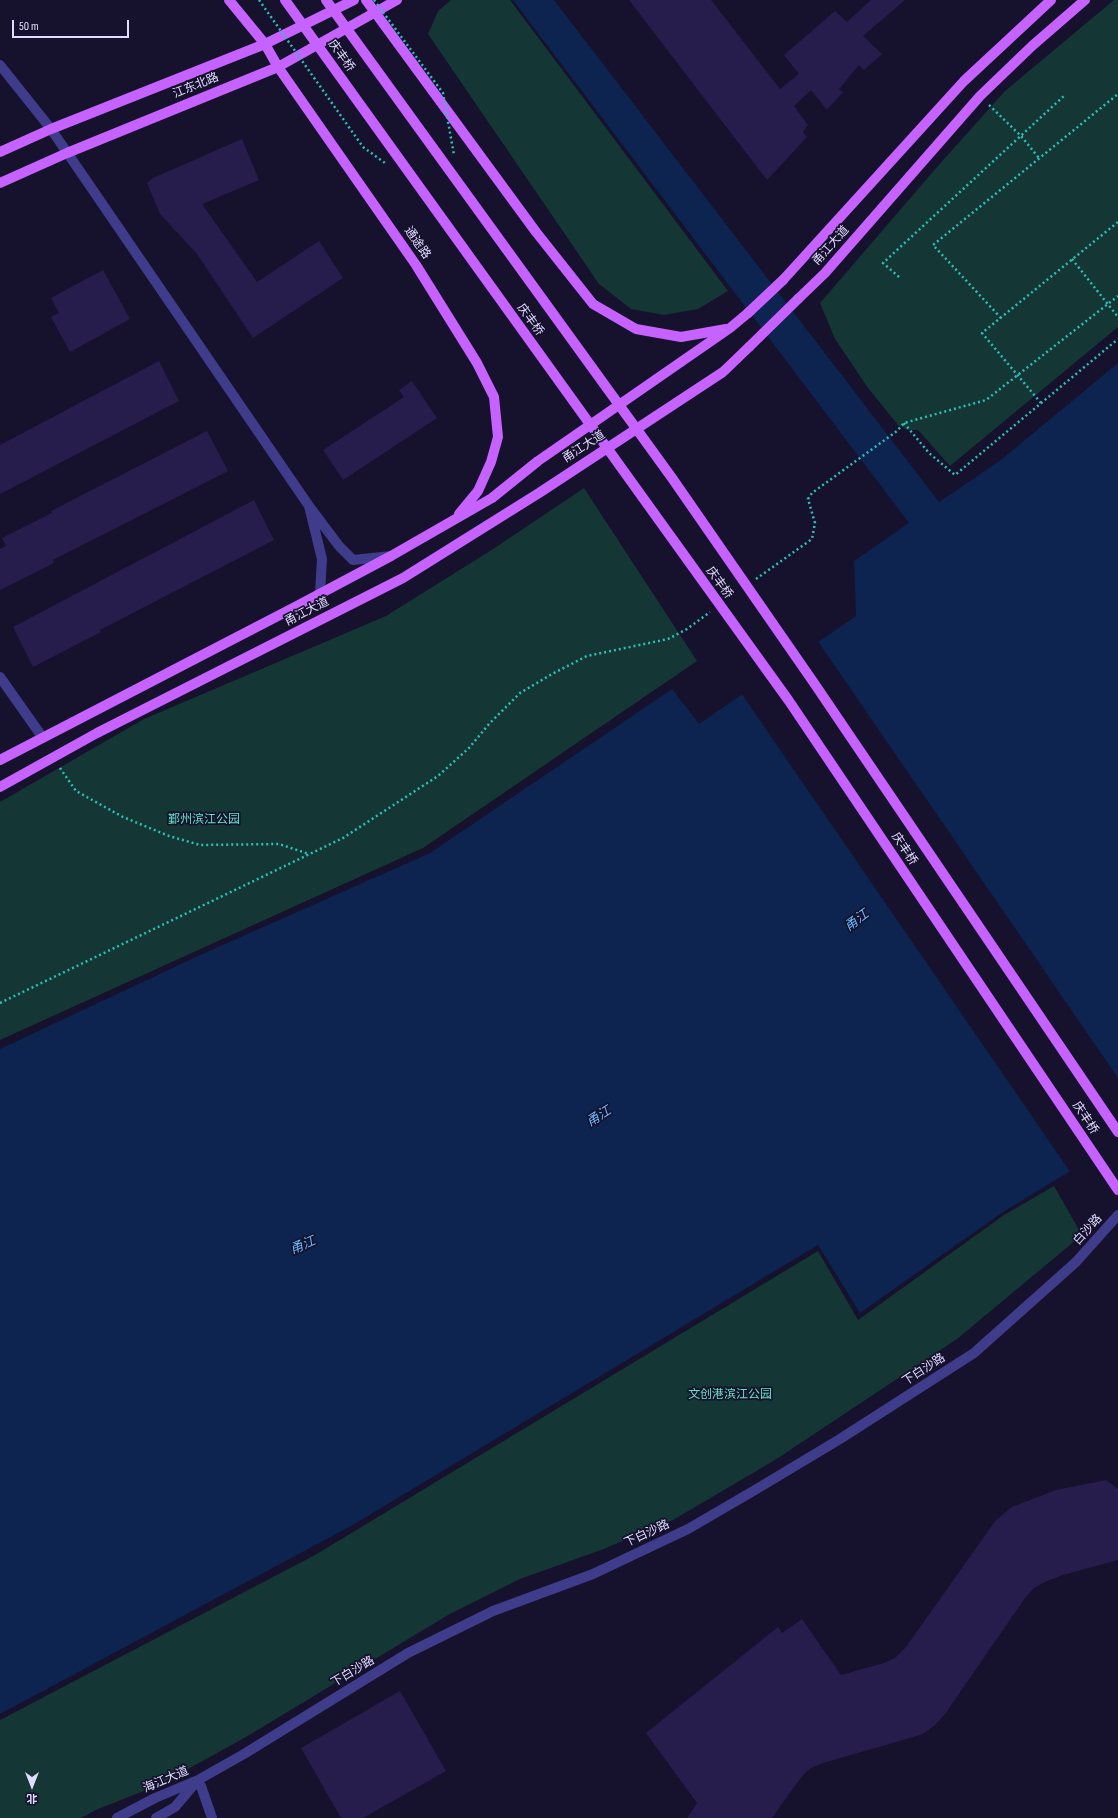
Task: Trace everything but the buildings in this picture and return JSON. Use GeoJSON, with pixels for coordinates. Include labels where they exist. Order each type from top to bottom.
{"type":"FeatureCollection","features":[{"type":"Feature","properties":{"kind":"main road","name":"通途路"},"geometry":{"type":"LineString","coordinates":[[229,0],[264,44],[278,67],[416,264],[477,363],[494,396],[498,437],[491,462],[478,491],[454,519]]}},
{"type":"Feature","properties":{"kind":"main road","name":"庆丰桥"},"geometry":{"type":"LineString","coordinates":[[285,0],[789,701],[1118,1190]]}},
{"type":"Feature","properties":{"kind":"main road","name":"庆丰桥"},"geometry":{"type":"LineString","coordinates":[[326,0],[672,478],[814,683],[1118,1132]]}},
{"type":"Feature","properties":{"kind":"main road","name":"江东北路"},"geometry":{"type":"LineString","coordinates":[[0,152],[50,129],[264,44],[354,0]]}},
{"type":"Feature","properties":{"kind":"main road"},"geometry":{"type":"LineString","coordinates":[[366,0],[536,232],[593,304],[636,329],[681,336],[730,328]]}},
{"type":"Feature","properties":{"kind":"main road","name":"江东北路"},"geometry":{"type":"LineString","coordinates":[[0,183],[67,153],[278,67],[397,0]]}},
{"type":"Feature","properties":{"kind":"main road","name":"甬江大道"},"geometry":{"type":"LineString","coordinates":[[0,760],[391,556],[492,498],[538,461],[730,328],[783,280],[964,81],[1052,0]]}},
{"type":"Feature","properties":{"kind":"main road","name":"甬江大道"},"geometry":{"type":"LineString","coordinates":[[0,787],[97,733],[403,578],[539,493],[723,372],[825,273],[980,96],[1032,46],[1085,0]]}},
{"type":"Feature","properties":{"kind":"street"},"geometry":{"type":"LineString","coordinates":[[0,65],[67,153],[309,506],[339,546],[353,560],[391,556]]}},
{"type":"Feature","properties":{"kind":"street"},"geometry":{"type":"LineString","coordinates":[[309,506],[322,559],[320,593]]}},
{"type":"Feature","properties":{"kind":"street"},"geometry":{"type":"LineString","coordinates":[[0,677],[43,738]]}},
{"type":"Feature","properties":{"kind":"street","name":"白沙路"},"geometry":{"type":"LineString","coordinates":[[1076,1262],[1118,1216]]}},
{"type":"Feature","properties":{"kind":"street","name":"下白沙路"},"geometry":{"type":"LineString","coordinates":[[200,1783],[408,1653],[493,1610],[593,1574],[688,1529],[755,1490],[840,1439],[974,1354],[1076,1262]]}},
{"type":"Feature","properties":{"kind":"street"},"geometry":{"type":"LineString","coordinates":[[200,1783],[212,1818]]}},
{"type":"Feature","properties":{"kind":"street","name":"海江大道"},"geometry":{"type":"LineString","coordinates":[[117,1818],[155,1798],[200,1783]]}},
{"type":"Feature","properties":{"kind":"street","name":"海江大道"},"geometry":{"type":"LineString","coordinates":[[156,1818],[175,1807],[200,1783]]}},
{"type":"Feature","properties":{"kind":"path"},"geometry":{"type":"LineString","coordinates":[[259,0],[363,146],[388,165]]}},
{"type":"Feature","properties":{"kind":"path"},"geometry":{"type":"LineString","coordinates":[[374,0],[442,93],[454,155]]}},
{"type":"Feature","properties":{"kind":"path"},"geometry":{"type":"LineString","coordinates":[[1000,318],[933,245],[1118,94]]}},
{"type":"Feature","properties":{"kind":"path"},"geometry":{"type":"LineString","coordinates":[[899,277],[883,263],[1065,95]]}},
{"type":"Feature","properties":{"kind":"path"},"geometry":{"type":"LineString","coordinates":[[980,96],[1021,136],[1039,158]]}},
{"type":"Feature","properties":{"kind":"path"},"geometry":{"type":"LineString","coordinates":[[1041,403],[982,333],[1118,222]]}},
{"type":"Feature","properties":{"kind":"path"},"geometry":{"type":"LineString","coordinates":[[1072,259],[1118,317]]}},
{"type":"Feature","properties":{"kind":"path"},"geometry":{"type":"LineString","coordinates":[[750,584],[812,539],[815,523],[808,500],[812,493],[848,465],[897,431],[904,423],[986,400],[1118,296]]}},
{"type":"Feature","properties":{"kind":"path"},"geometry":{"type":"LineString","coordinates":[[904,423],[929,454],[955,474],[1118,339]]}},
{"type":"Feature","properties":{"kind":"path"},"geometry":{"type":"LineString","coordinates":[[0,1003],[343,838],[438,776],[469,748],[489,724],[520,693],[588,656],[668,639],[687,629],[712,611]]}},
{"type":"Feature","properties":{"kind":"path"},"geometry":{"type":"LineString","coordinates":[[54,758],[76,791],[122,817],[169,836],[200,845],[280,844],[310,854]]}},
{"type":"Feature","properties":{"kind":"green space"},"geometry":{"type":"Polygon","coordinates":[[[451,0],[510,0],[728,291],[698,309],[664,315],[631,309],[599,284],[428,34],[438,11],[451,0]]]}},
{"type":"Feature","properties":{"kind":"green space"},"geometry":{"type":"Polygon","coordinates":[[[1114,0],[1118,0],[1118,327],[950,466],[918,430],[907,430],[898,425],[868,388],[835,339],[820,303],[937,167],[1005,91],[1114,0]]]}},
{"type":"Feature","properties":{"kind":"green space","name":"鄞州滨江公园"},"geometry":{"type":"Polygon","coordinates":[[[584,488],[697,661],[423,848],[0,1040],[0,802],[144,719],[386,616],[490,551],[584,488]]]}},
{"type":"Feature","properties":{"kind":"green space","name":"文创港滨江公园"},"geometry":{"type":"Polygon","coordinates":[[[1054,1186],[1082,1235],[957,1339],[775,1460],[673,1520],[601,1550],[520,1579],[448,1615],[246,1737],[161,1784],[96,1810],[81,1818],[0,1818],[0,1720],[315,1555],[818,1251],[858,1320],[1004,1215],[1054,1186]]]}},
{"type":"Feature","properties":{"kind":"water","name":"甬江"},"geometry":{"type":"Polygon","coordinates":[[[513,0],[554,0],[939,502],[1002,459],[1118,363],[1118,1142],[1003,1212],[860,1313],[818,1245],[351,1526],[0,1714],[0,1049],[198,956],[430,853],[672,689],[699,724],[856,616],[854,561],[909,523],[513,0]]]}},
{"type":"Feature","properties":{"kind":"pier"},"geometry":{"type":"Polygon","coordinates":[[[817,640],[1118,1078],[1118,1144],[1071,1173],[741,693],[817,640]]]}}]}
